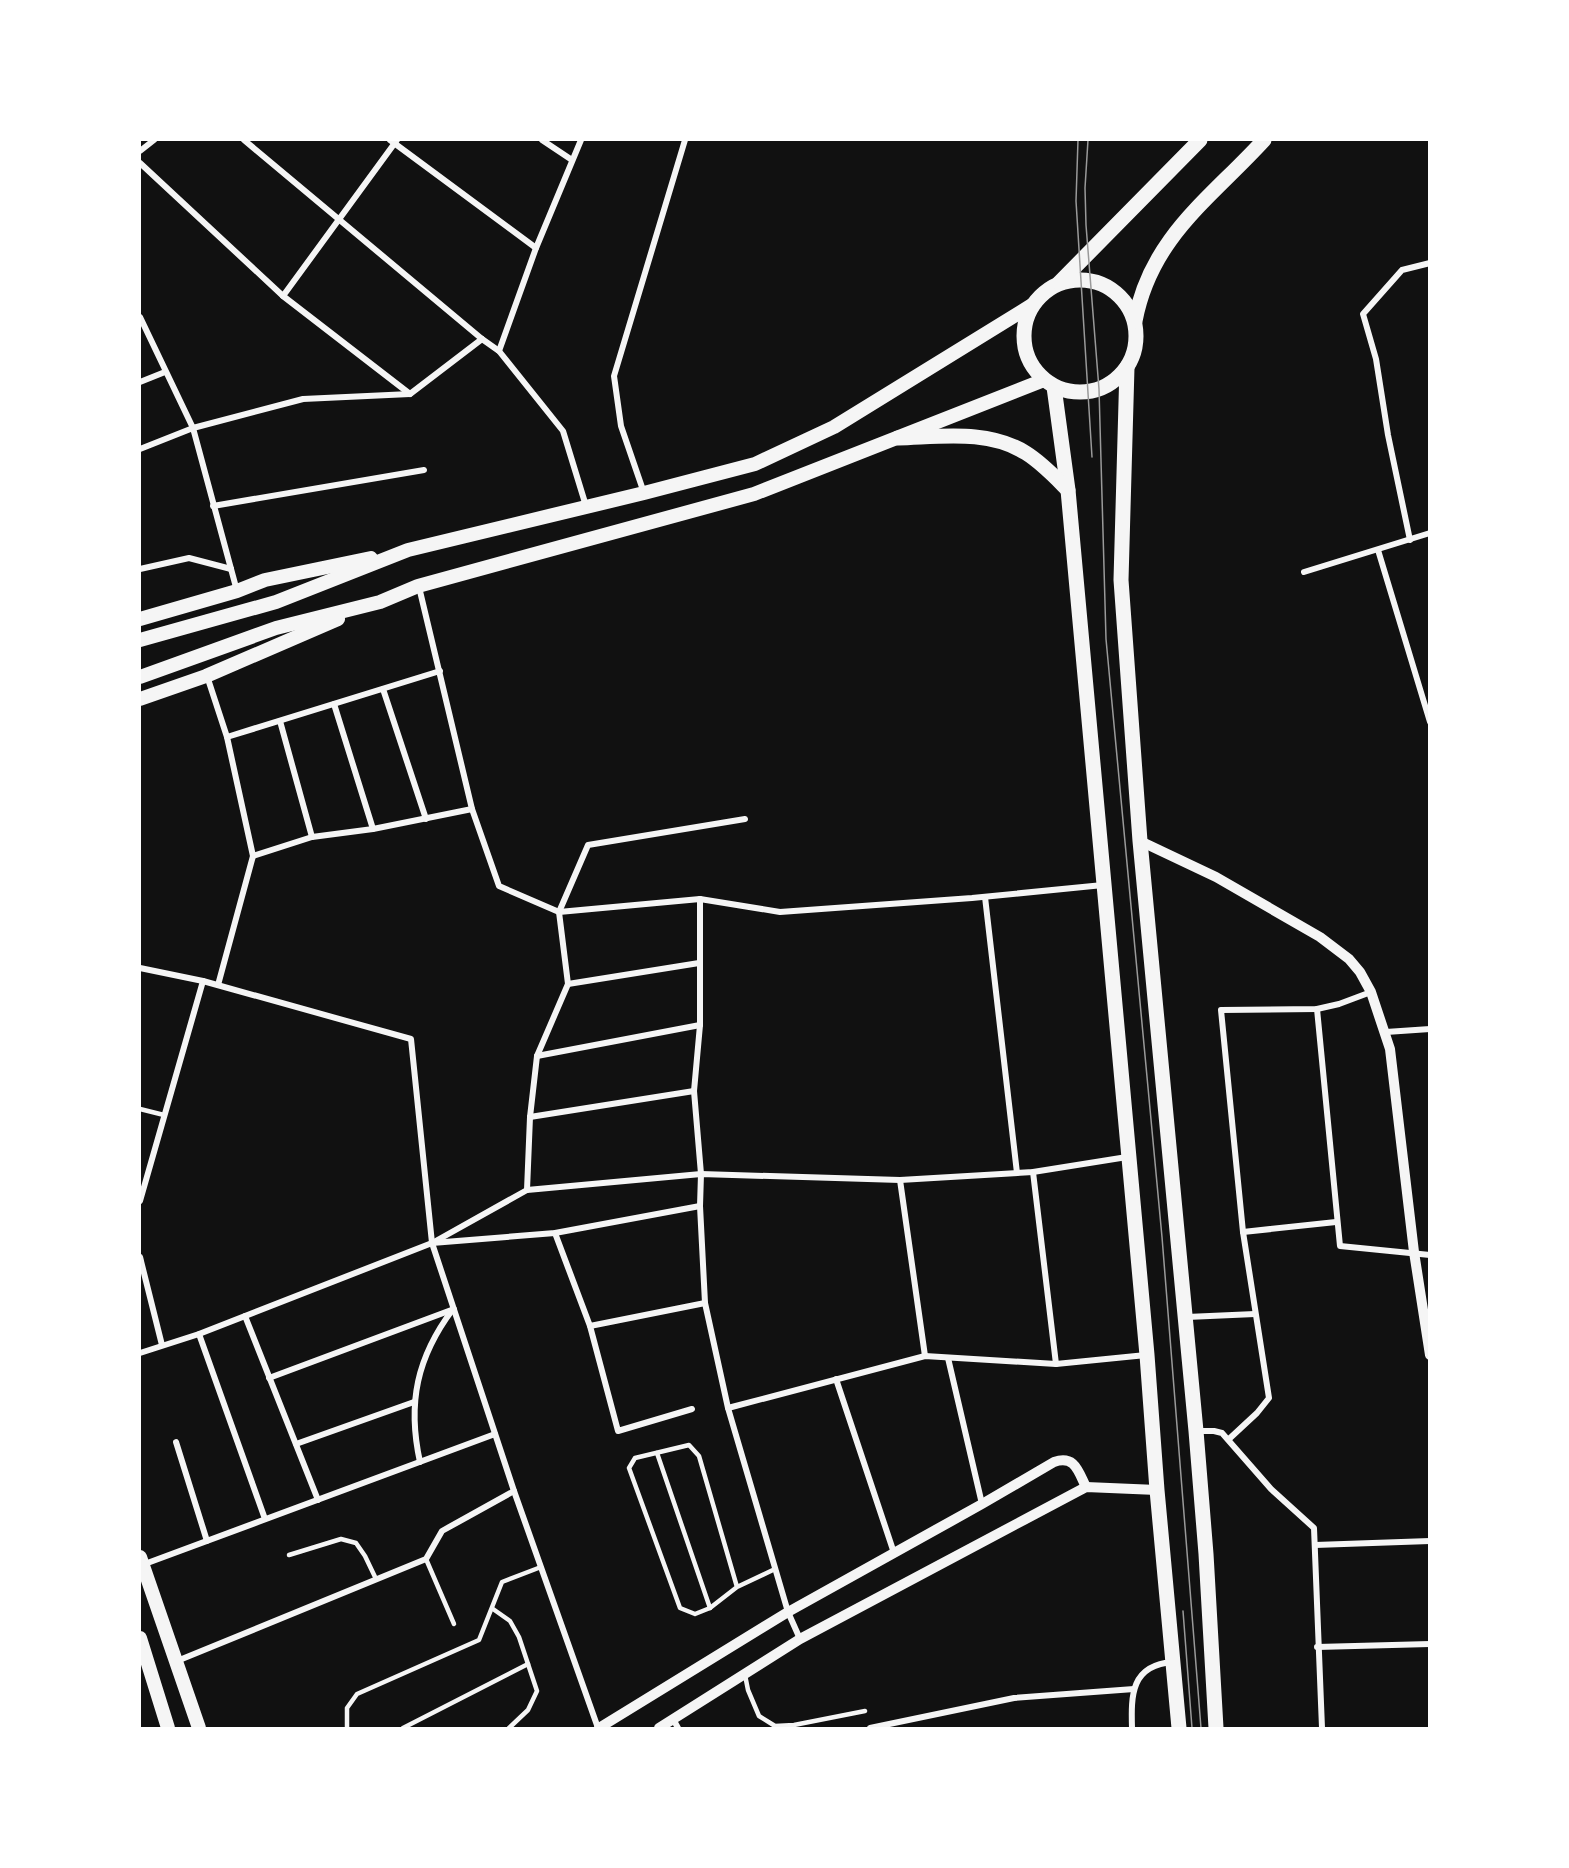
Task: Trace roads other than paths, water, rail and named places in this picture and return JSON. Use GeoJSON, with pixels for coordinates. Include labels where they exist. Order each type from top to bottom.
{"type":"FeatureCollection","features":[{"type":"Feature","properties":{"kind":"highway"},"geometry":{"type":"LineString","coordinates":[[1127,367],[1111,384],[1100,389],[1077,393],[1049,384],[1036,372],[1025,351],[1024,327],[1032,305],[1059,283],[1200,140]]}},
{"type":"Feature","properties":{"kind":"highway"},"geometry":{"type":"LineString","coordinates":[[1216,1728],[1196,1431],[1140,841],[1121,580],[1127,367],[1136,345],[1134,321],[1143,289],[1156,259],[1187,219],[1264,140]]}},
{"type":"Feature","properties":{"kind":"highway"},"geometry":{"type":"LineString","coordinates":[[1059,283],[1083,279],[1106,285],[1124,300],[1134,321]]}},
{"type":"Feature","properties":{"kind":"highway"},"geometry":{"type":"LineString","coordinates":[[1049,384],[1068,490],[1179,1728]]}},
{"type":"Feature","properties":{"kind":"highway"},"geometry":{"type":"LineString","coordinates":[[898,438],[980,437],[1004,443],[1032,457],[1068,490]]}},
{"type":"Feature","properties":{"kind":"highway"},"geometry":{"type":"LineString","coordinates":[[1173,1728],[1174,1662]]}},
{"type":"Feature","properties":{"kind":"highway"},"geometry":{"type":"LineString","coordinates":[[1213,1690],[1224,1728]]}},
{"type":"Feature","properties":{"kind":"main road"},"geometry":{"type":"LineString","coordinates":[[140,619],[237,591],[265,580],[408,550],[755,464],[834,427],[1032,305]]}},
{"type":"Feature","properties":{"kind":"main road"},"geometry":{"type":"LineString","coordinates":[[140,699],[206,676],[418,586],[754,494],[898,438],[1049,384]]}},
{"type":"Feature","properties":{"kind":"main road"},"geometry":{"type":"LineString","coordinates":[[140,640],[276,602],[408,550]]}},
{"type":"Feature","properties":{"kind":"main road"},"geometry":{"type":"LineString","coordinates":[[140,677],[276,628],[380,602]]}},
{"type":"Feature","properties":{"kind":"main road"},"geometry":{"type":"LineString","coordinates":[[141,1561],[174,1662],[199,1728]]}},
{"type":"Feature","properties":{"kind":"main road"},"geometry":{"type":"LineString","coordinates":[[140,1638],[168,1728]]}},
{"type":"Feature","properties":{"kind":"street"},"geometry":{"type":"LineString","coordinates":[[140,150],[154,140]]}},
{"type":"Feature","properties":{"kind":"street"},"geometry":{"type":"LineString","coordinates":[[244,140],[499,351],[563,431],[586,506]]}},
{"type":"Feature","properties":{"kind":"street"},"geometry":{"type":"LineString","coordinates":[[542,140],[572,160]]}},
{"type":"Feature","properties":{"kind":"street"},"geometry":{"type":"LineString","coordinates":[[499,351],[536,248],[581,140]]}},
{"type":"Feature","properties":{"kind":"street"},"geometry":{"type":"LineString","coordinates":[[644,493],[621,426],[614,376],[686,140]]}},
{"type":"Feature","properties":{"kind":"street"},"geometry":{"type":"LineString","coordinates":[[283,296],[340,219],[393,141],[536,248]]}},
{"type":"Feature","properties":{"kind":"street"},"geometry":{"type":"LineString","coordinates":[[140,163],[283,296],[410,394]]}},
{"type":"Feature","properties":{"kind":"street"},"geometry":{"type":"LineString","coordinates":[[1410,540],[1388,435],[1376,359],[1363,314],[1402,270],[1430,263]]}},
{"type":"Feature","properties":{"kind":"street"},"geometry":{"type":"LineString","coordinates":[[140,317],[192,428],[237,591]]}},
{"type":"Feature","properties":{"kind":"street"},"geometry":{"type":"LineString","coordinates":[[140,449],[192,428],[303,399],[410,394],[482,339]]}},
{"type":"Feature","properties":{"kind":"street"},"geometry":{"type":"LineString","coordinates":[[140,382],[165,372]]}},
{"type":"Feature","properties":{"kind":"street"},"geometry":{"type":"LineString","coordinates":[[213,506],[424,470]]}},
{"type":"Feature","properties":{"kind":"street"},"geometry":{"type":"LineString","coordinates":[[1304,572],[1430,533]]}},
{"type":"Feature","properties":{"kind":"street"},"geometry":{"type":"LineString","coordinates":[[1378,550],[1430,722]]}},
{"type":"Feature","properties":{"kind":"street"},"geometry":{"type":"LineString","coordinates":[[140,569],[189,558],[231,568]]}},
{"type":"Feature","properties":{"kind":"street"},"geometry":{"type":"LineString","coordinates":[[418,586],[472,809],[499,886],[559,912],[700,899],[780,912],[985,897],[1104,885]]}},
{"type":"Feature","properties":{"kind":"street"},"geometry":{"type":"LineString","coordinates":[[227,737],[440,671]]}},
{"type":"Feature","properties":{"kind":"street"},"geometry":{"type":"LineString","coordinates":[[206,676],[227,737],[253,856],[218,985]]}},
{"type":"Feature","properties":{"kind":"street"},"geometry":{"type":"LineString","coordinates":[[383,689],[426,819]]}},
{"type":"Feature","properties":{"kind":"street"},"geometry":{"type":"LineString","coordinates":[[334,704],[373,829]]}},
{"type":"Feature","properties":{"kind":"street"},"geometry":{"type":"LineString","coordinates":[[280,721],[312,837]]}},
{"type":"Feature","properties":{"kind":"street"},"geometry":{"type":"LineString","coordinates":[[253,856],[312,837],[373,829],[472,809]]}},
{"type":"Feature","properties":{"kind":"street"},"geometry":{"type":"LineString","coordinates":[[527,1190],[530,1117],[537,1056],[568,984],[559,912],[588,845],[745,819]]}},
{"type":"Feature","properties":{"kind":"street"},"geometry":{"type":"LineString","coordinates":[[1140,841],[1216,877],[1320,936],[1349,959],[1360,972],[1371,992],[1386,1032],[1392,1061],[1414,1252],[1430,1355]]}},
{"type":"Feature","properties":{"kind":"street"},"geometry":{"type":"LineString","coordinates":[[985,897],[1017,1173]]}},
{"type":"Feature","properties":{"kind":"street"},"geometry":{"type":"LineString","coordinates":[[700,899],[700,1025],[694,1091],[701,1174],[700,1206],[705,1303],[728,1408],[788,1612],[800,1640]]}},
{"type":"Feature","properties":{"kind":"street"},"geometry":{"type":"LineString","coordinates":[[568,984],[699,963]]}},
{"type":"Feature","properties":{"kind":"street"},"geometry":{"type":"LineString","coordinates":[[140,968],[203,981],[411,1039],[432,1243],[514,1491],[599,1728],[788,1612],[1061,1459],[1069,1460],[1074,1464],[1086,1487]]}},
{"type":"Feature","properties":{"kind":"street"},"geometry":{"type":"LineString","coordinates":[[140,1201],[203,981]]}},
{"type":"Feature","properties":{"kind":"street"},"geometry":{"type":"LineString","coordinates":[[1229,1439],[1257,1413],[1269,1398],[1244,1232],[1221,1010],[1317,1009],[1339,1004],[1371,992]]}},
{"type":"Feature","properties":{"kind":"street"},"geometry":{"type":"LineString","coordinates":[[1317,1009],[1340,1246],[1430,1254]]}},
{"type":"Feature","properties":{"kind":"street"},"geometry":{"type":"LineString","coordinates":[[537,1056],[700,1025]]}},
{"type":"Feature","properties":{"kind":"street"},"geometry":{"type":"LineString","coordinates":[[1386,1032],[1430,1029]]}},
{"type":"Feature","properties":{"kind":"street"},"geometry":{"type":"LineString","coordinates":[[530,1117],[694,1091]]}},
{"type":"Feature","properties":{"kind":"street"},"geometry":{"type":"LineString","coordinates":[[140,1353],[199,1334],[432,1243],[527,1190],[701,1174],[900,1179],[1017,1173],[1129,1157]]}},
{"type":"Feature","properties":{"kind":"street"},"geometry":{"type":"LineString","coordinates":[[1033,1172],[1056,1365]]}},
{"type":"Feature","properties":{"kind":"street"},"geometry":{"type":"LineString","coordinates":[[900,1179],[925,1356]]}},
{"type":"Feature","properties":{"kind":"street"},"geometry":{"type":"LineString","coordinates":[[432,1243],[555,1233],[700,1206]]}},
{"type":"Feature","properties":{"kind":"street"},"geometry":{"type":"LineString","coordinates":[[1244,1232],[1336,1222]]}},
{"type":"Feature","properties":{"kind":"street"},"geometry":{"type":"LineString","coordinates":[[555,1233],[590,1326],[618,1431],[692,1409]]}},
{"type":"Feature","properties":{"kind":"street"},"geometry":{"type":"LineString","coordinates":[[140,1257],[162,1346]]}},
{"type":"Feature","properties":{"kind":"street"},"geometry":{"type":"LineString","coordinates":[[590,1326],[705,1303]]}},
{"type":"Feature","properties":{"kind":"street"},"geometry":{"type":"LineString","coordinates":[[269,1378],[454,1309]]}},
{"type":"Feature","properties":{"kind":"street"},"geometry":{"type":"LineString","coordinates":[[420,1462],[414,1422],[414,1402],[421,1368],[434,1337],[454,1309]]}},
{"type":"Feature","properties":{"kind":"street"},"geometry":{"type":"LineString","coordinates":[[1186,1317],[1255,1314]]}},
{"type":"Feature","properties":{"kind":"street"},"geometry":{"type":"LineString","coordinates":[[245,1316],[318,1500]]}},
{"type":"Feature","properties":{"kind":"street"},"geometry":{"type":"LineString","coordinates":[[199,1334],[266,1519]]}},
{"type":"Feature","properties":{"kind":"street"},"geometry":{"type":"LineString","coordinates":[[728,1408],[925,1356],[1056,1365],[1147,1355]]}},
{"type":"Feature","properties":{"kind":"street"},"geometry":{"type":"LineString","coordinates":[[948,1358],[982,1504]]}},
{"type":"Feature","properties":{"kind":"street"},"geometry":{"type":"LineString","coordinates":[[836,1379],[894,1553]]}},
{"type":"Feature","properties":{"kind":"street"},"geometry":{"type":"LineString","coordinates":[[296,1444],[414,1402]]}},
{"type":"Feature","properties":{"kind":"street"},"geometry":{"type":"LineString","coordinates":[[1196,1431],[1215,1431],[1229,1439],[1271,1489],[1314,1528],[1322,1728]]}},
{"type":"Feature","properties":{"kind":"street"},"geometry":{"type":"LineString","coordinates":[[141,1561],[207,1541],[495,1434]]}},
{"type":"Feature","properties":{"kind":"street"},"geometry":{"type":"LineString","coordinates":[[176,1442],[207,1541]]}},
{"type":"Feature","properties":{"kind":"street"},"geometry":{"type":"LineString","coordinates":[[659,1728],[676,1724],[745,1674],[800,1640],[1086,1487],[1157,1490]]}},
{"type":"Feature","properties":{"kind":"street"},"geometry":{"type":"LineString","coordinates":[[174,1662],[426,1559],[442,1531],[514,1491]]}},
{"type":"Feature","properties":{"kind":"street"},"geometry":{"type":"LineString","coordinates":[[1315,1545],[1430,1541]]}},
{"type":"Feature","properties":{"kind":"street"},"geometry":{"type":"LineString","coordinates":[[1317,1647],[1430,1644]]}},
{"type":"Feature","properties":{"kind":"street"},"geometry":{"type":"LineString","coordinates":[[1132,1728],[1131,1700],[1140,1678],[1151,1668],[1165,1662],[1174,1662]]}},
{"type":"Feature","properties":{"kind":"street"},"geometry":{"type":"LineString","coordinates":[[870,1728],[887,1727],[1014,1698],[1134,1689]]}},
{"type":"Feature","properties":{"kind":"lane"},"geometry":{"type":"LineString","coordinates":[[140,1109],[164,1116]]}},
{"type":"Feature","properties":{"kind":"lane"},"geometry":{"type":"LineString","coordinates":[[737,1587],[699,1456],[689,1445],[635,1458],[629,1468],[680,1608],[695,1614],[710,1608],[737,1587],[775,1569]]}},
{"type":"Feature","properties":{"kind":"lane"},"geometry":{"type":"LineString","coordinates":[[657,1453],[710,1608]]}},
{"type":"Feature","properties":{"kind":"lane"},"geometry":{"type":"LineString","coordinates":[[289,1555],[341,1539],[349,1540],[356,1543],[376,1579]]}},
{"type":"Feature","properties":{"kind":"lane"},"geometry":{"type":"LineString","coordinates":[[426,1559],[454,1624]]}},
{"type":"Feature","properties":{"kind":"lane"},"geometry":{"type":"LineString","coordinates":[[347,1728],[347,1708],[357,1694],[479,1640],[502,1582],[541,1567]]}},
{"type":"Feature","properties":{"kind":"lane"},"geometry":{"type":"LineString","coordinates":[[493,1609],[510,1621],[519,1637],[537,1691],[528,1710],[508,1728]]}},
{"type":"Feature","properties":{"kind":"lane"},"geometry":{"type":"LineString","coordinates":[[403,1728],[528,1664]]}},
{"type":"Feature","properties":{"kind":"lane"},"geometry":{"type":"LineString","coordinates":[[745,1674],[748,1690],[759,1716],[775,1726],[794,1725],[865,1711]]}},
{"type":"Feature","properties":{"kind":"tram line"},"geometry":{"type":"LineString","coordinates":[[1078,140],[1076,201],[1092,457]]}},
{"type":"Feature","properties":{"kind":"tram line"},"geometry":{"type":"LineString","coordinates":[[1088,140],[1085,188],[1086,225],[1099,389],[1106,639],[1162,1237],[1201,1728]]}},
{"type":"Feature","properties":{"kind":"tram line"},"geometry":{"type":"LineString","coordinates":[[1183,1611],[1192,1728]]}}]}
